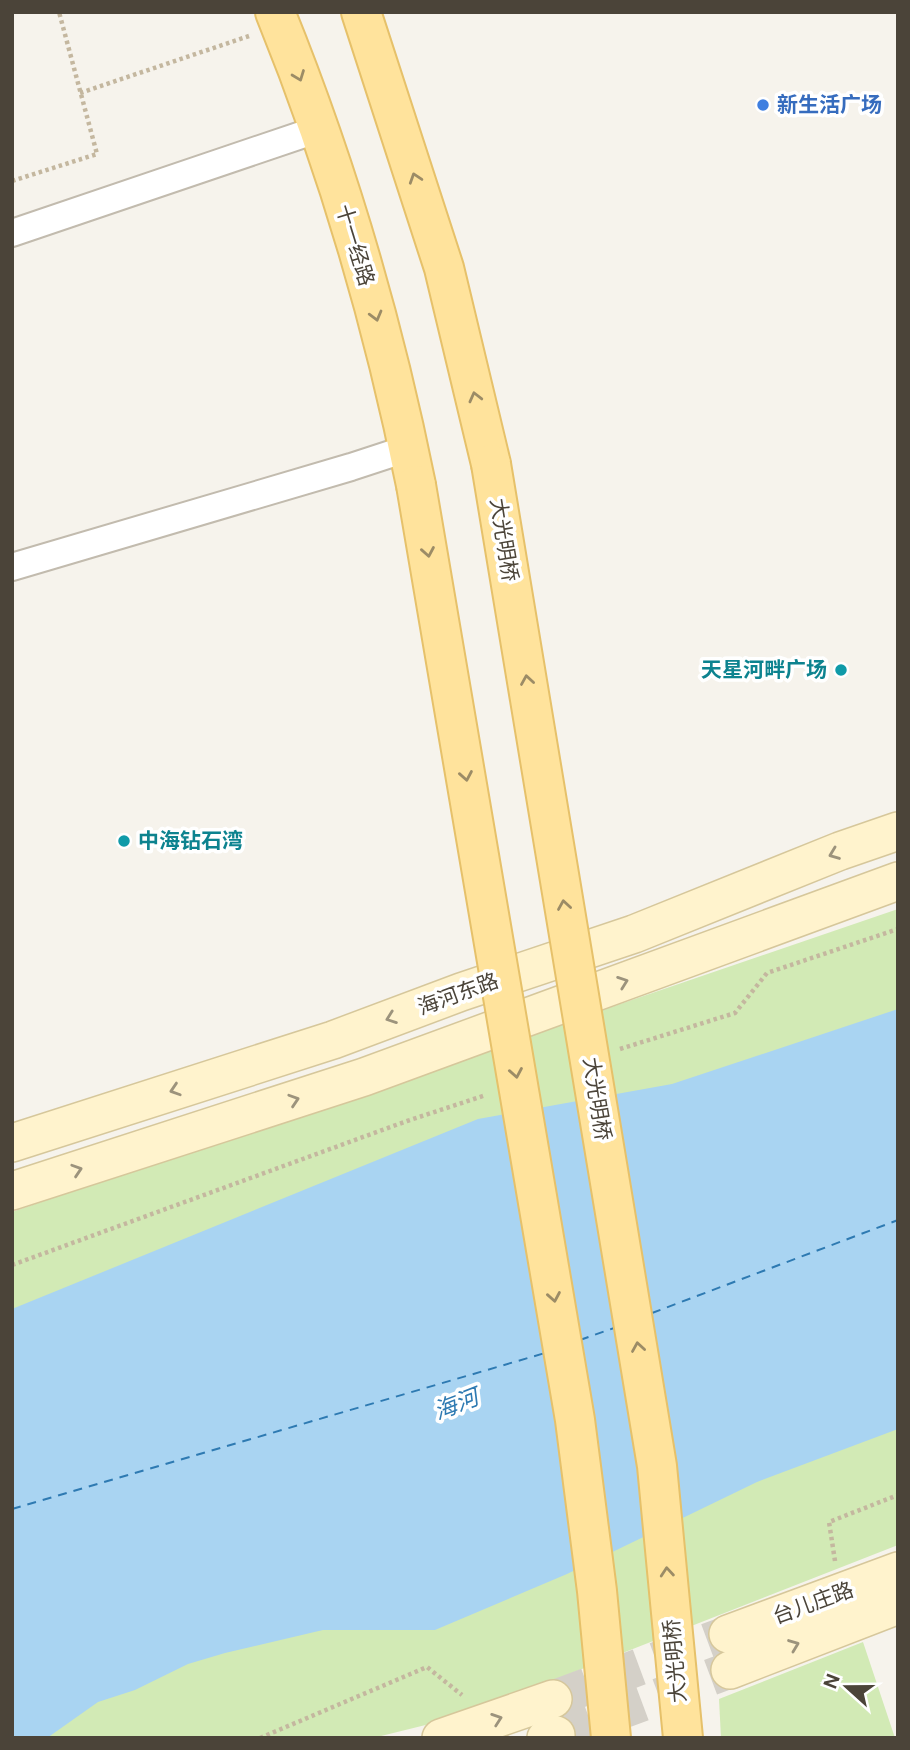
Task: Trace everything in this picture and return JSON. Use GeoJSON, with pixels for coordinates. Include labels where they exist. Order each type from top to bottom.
{"type":"FeatureCollection","features":[{"type":"Feature","properties":{"kind":"main road","name":"大光明桥"},"geometry":{"type":"LineString","coordinates":[[361,12],[444,268],[491,464],[657,1466],[683,1738]]}},
{"type":"Feature","properties":{"kind":"main road","name":"十一经路"},"geometry":{"type":"LineString","coordinates":[[278,19],[319,129],[376,314],[409,447],[575,1420],[597,1591],[611,1738]]}},
{"type":"Feature","properties":{"kind":"main road","name":"海河东路"},"geometry":{"type":"LineString","coordinates":[[12,1143],[333,1040],[461,992],[634,934],[840,851],[898,831]]}},
{"type":"Feature","properties":{"kind":"main road"},"geometry":{"type":"LineString","coordinates":[[12,1191],[364,1077],[898,881]]}},
{"type":"Feature","properties":{"kind":"main road","name":"台儿庄路"},"geometry":{"type":"LineString","coordinates":[[728,1634],[898,1571]]}},
{"type":"Feature","properties":{"kind":"main road","name":"台儿庄路"},"geometry":{"type":"LineString","coordinates":[[730,1670],[898,1605]]}},
{"type":"Feature","properties":{"kind":"main road"},"geometry":{"type":"LineString","coordinates":[[441,1738],[552,1724]]}},
{"type":"Feature","properties":{"kind":"street"},"geometry":{"type":"LineString","coordinates":[[12,233],[319,129]]}},
{"type":"Feature","properties":{"kind":"street"},"geometry":{"type":"LineString","coordinates":[[12,567],[351,467],[409,447]]}},
{"type":"Feature","properties":{"kind":"path"},"geometry":{"type":"LineString","coordinates":[[12,181],[96,154],[59,12]]}},
{"type":"Feature","properties":{"kind":"path"},"geometry":{"type":"LineString","coordinates":[[80,93],[278,19]]}},
{"type":"Feature","properties":{"kind":"path"},"geometry":{"type":"LineString","coordinates":[[612,1052],[735,1013],[767,973],[898,929]]}},
{"type":"Feature","properties":{"kind":"path"},"geometry":{"type":"LineString","coordinates":[[12,1265],[407,1121],[497,1091]]}},
{"type":"Feature","properties":{"kind":"path"},"geometry":{"type":"LineString","coordinates":[[824,1567],[835,1562],[828,1522],[898,1495]]}},
{"type":"Feature","properties":{"kind":"path"},"geometry":{"type":"LineString","coordinates":[[260,1738],[427,1667],[471,1702]]}},
{"type":"Feature","properties":{"kind":"green space"},"geometry":{"type":"Polygon","coordinates":[[[898,909],[898,1545],[462,1716],[373,1738],[12,1738],[12,1212],[898,909]]]}},
{"type":"Feature","properties":{"kind":"green space"},"geometry":{"type":"Polygon","coordinates":[[[863,1642],[895,1738],[721,1738],[719,1699],[863,1642]]]}},
{"type":"Feature","properties":{"kind":"water","name":"海河"},"geometry":{"type":"Polygon","coordinates":[[[898,1009],[898,1429],[757,1482],[567,1574],[435,1630],[323,1630],[225,1653],[188,1664],[135,1690],[98,1702],[47,1738],[12,1738],[12,1309],[478,1119],[672,1084],[898,1009]]]}},
{"type":"Feature","properties":{"kind":"ferry route"},"geometry":{"type":"LineString","coordinates":[[652,1313],[898,1220]]}},
{"type":"Feature","properties":{"kind":"ferry route"},"geometry":{"type":"LineString","coordinates":[[580,1340],[614,1328]]}},
{"type":"Feature","properties":{"kind":"ferry route"},"geometry":{"type":"LineString","coordinates":[[12,1509],[545,1353]]}},
{"type":"Feature","properties":{"kind":"tunnel"},"geometry":{"type":"LineString","coordinates":[[553,1699],[728,1634]]}},
{"type":"Feature","properties":{"kind":"tunnel"},"geometry":{"type":"LineString","coordinates":[[556,1735],[730,1670]]}},
{"type":"Feature","properties":{"kind":"place","name":"新生活广场"},"geometry":{"type":"Point","coordinates":[763,105]}},
{"type":"Feature","properties":{"kind":"place","name":"天星河畔广场"},"geometry":{"type":"Point","coordinates":[841,670]}},
{"type":"Feature","properties":{"kind":"place","name":"中海钻石湾"},"geometry":{"type":"Point","coordinates":[124,841]}}]}
